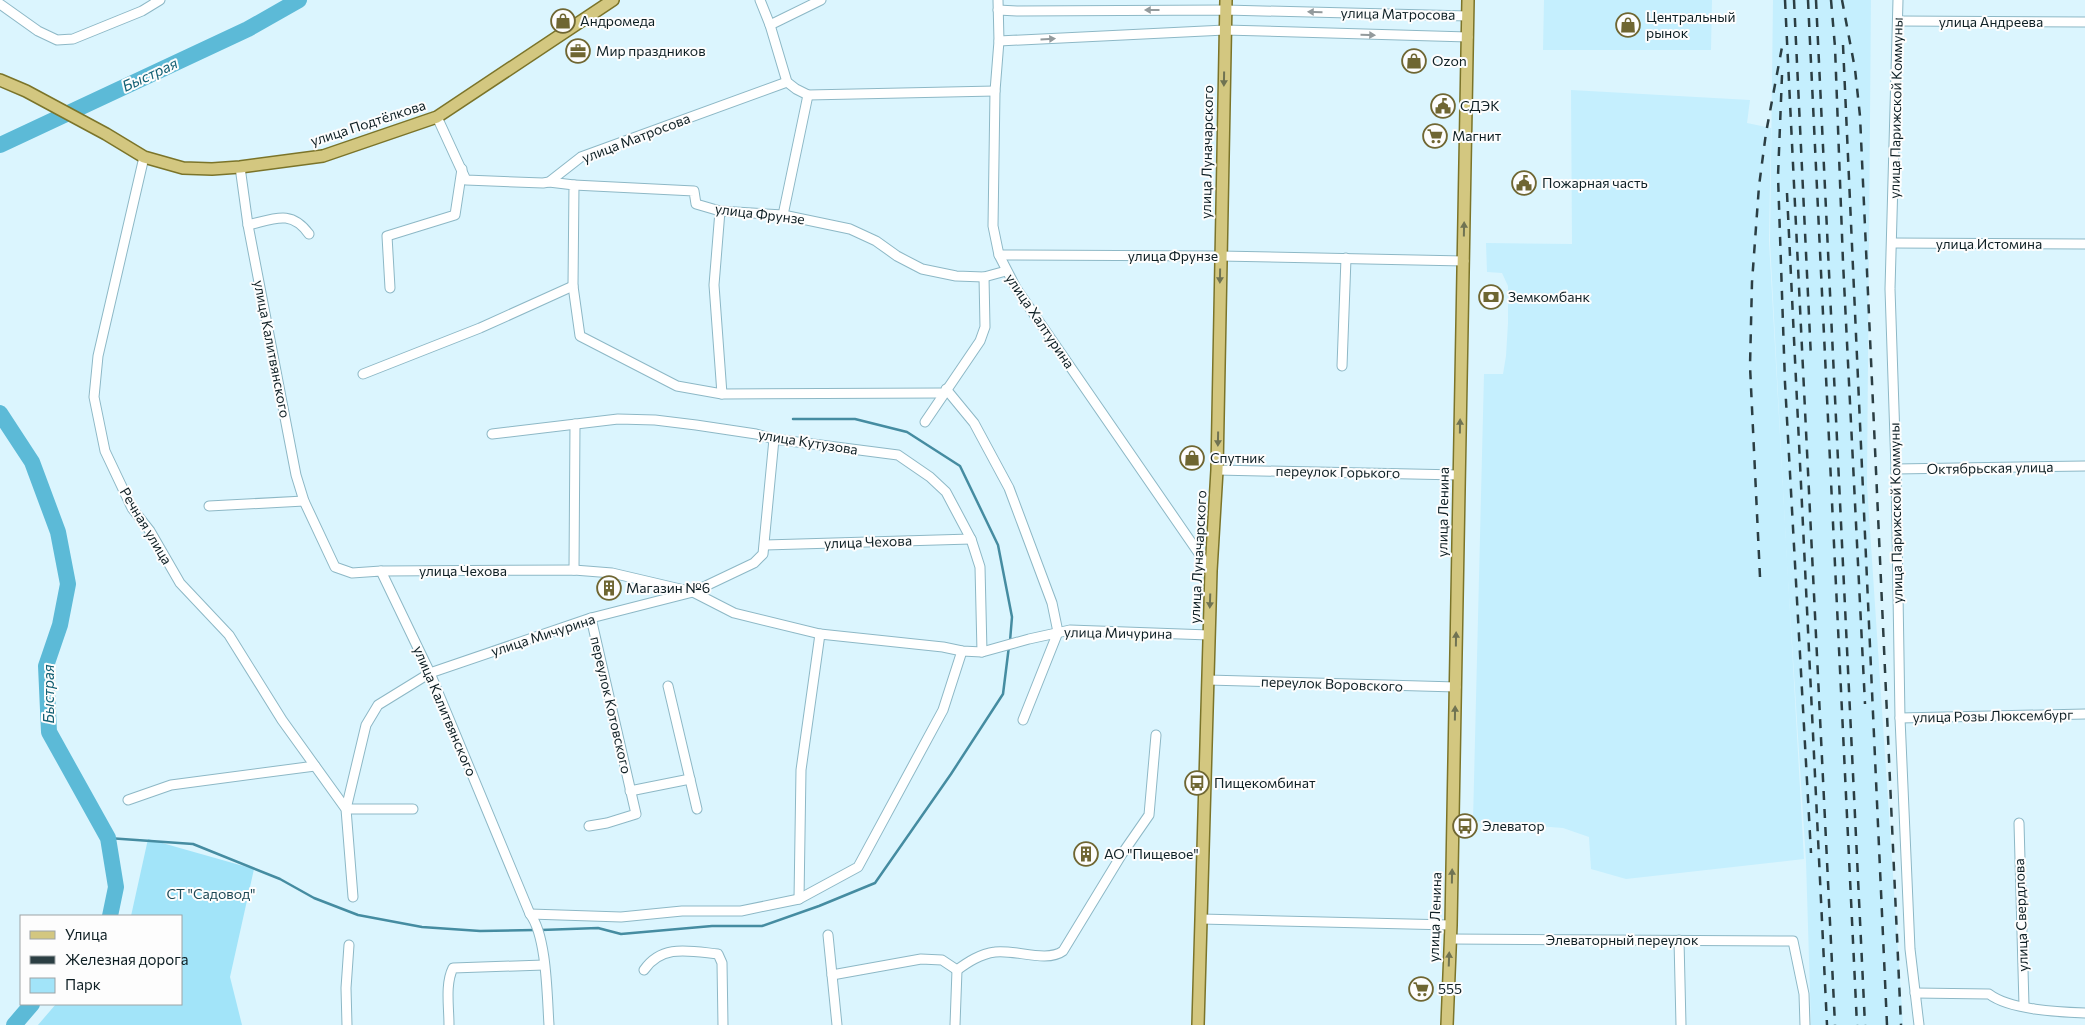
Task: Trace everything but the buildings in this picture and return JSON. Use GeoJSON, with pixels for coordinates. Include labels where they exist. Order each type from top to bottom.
{"type":"FeatureCollection","features":[{"type":"Feature","properties":{"kind":"main road","name":"улица Подтёлкова"},"geometry":{"type":"LineString","coordinates":[[0,80],[26,91],[106,134],[144,157],[184,168],[240,167],[323,156],[437,117],[613,0]]}},
{"type":"Feature","properties":{"kind":"main road","name":"улица Ленина"},"geometry":{"type":"LineString","coordinates":[[1447,1025],[1456,687],[1468,0]]}},
{"type":"Feature","properties":{"kind":"main road","name":"улица Луначарского"},"geometry":{"type":"LineString","coordinates":[[1198,1025],[1209,635],[1217,470],[1226,5]]}},
{"type":"Feature","properties":{"kind":"street"},"geometry":{"type":"LineString","coordinates":[[0,4],[38,31],[57,40],[73,39],[142,11],[160,0]]}},
{"type":"Feature","properties":{"kind":"street"},"geometry":{"type":"LineString","coordinates":[[760,0],[770,25],[787,82],[808,95],[995,91]]}},
{"type":"Feature","properties":{"kind":"street"},"geometry":{"type":"LineString","coordinates":[[770,25],[821,0]]}},
{"type":"Feature","properties":{"kind":"street","name":"улица Парижской Коммуны"},"geometry":{"type":"LineString","coordinates":[[1898,0],[1890,290],[1896,469],[1900,718],[1910,949],[1919,1025]]}},
{"type":"Feature","properties":{"kind":"street","name":"улица Матросова"},"geometry":{"type":"LineString","coordinates":[[998,5],[1017,11],[1226,5],[1468,16]]}},
{"type":"Feature","properties":{"kind":"street","name":"улица Халтурина"},"geometry":{"type":"LineString","coordinates":[[998,5],[1000,41],[995,91],[993,226],[999,255],[1006,271],[1212,570]]}},
{"type":"Feature","properties":{"kind":"street","name":"улица Андреева"},"geometry":{"type":"LineString","coordinates":[[1898,21],[2085,22]]}},
{"type":"Feature","properties":{"kind":"street","name":"улица Матросова"},"geometry":{"type":"LineString","coordinates":[[1000,41],[1225,30],[1468,37]]}},
{"type":"Feature","properties":{"kind":"street","name":"улица Матросова"},"geometry":{"type":"LineString","coordinates":[[549,182],[581,157],[787,82]]}},
{"type":"Feature","properties":{"kind":"street"},"geometry":{"type":"LineString","coordinates":[[783,215],[808,95]]}},
{"type":"Feature","properties":{"kind":"street"},"geometry":{"type":"LineString","coordinates":[[437,117],[466,180],[549,182],[574,185],[573,286],[580,336],[677,386],[722,394],[945,391],[974,423],[1009,488],[1052,603],[1058,632],[1023,720]]}},
{"type":"Feature","properties":{"kind":"street","name":"Речная улица"},"geometry":{"type":"LineString","coordinates":[[144,157],[98,356],[94,397],[105,450],[132,508],[150,532],[180,583],[229,636],[282,720],[346,809]]}},
{"type":"Feature","properties":{"kind":"street","name":"улица Калитвянского"},"geometry":{"type":"LineString","coordinates":[[240,167],[248,225],[296,475],[304,501],[335,567],[352,573],[381,571],[430,673],[533,918],[544,961],[549,1025]]}},
{"type":"Feature","properties":{"kind":"street"},"geometry":{"type":"LineString","coordinates":[[390,288],[387,236],[455,215],[462,169]]}},
{"type":"Feature","properties":{"kind":"street","name":"улица Фрунзе"},"geometry":{"type":"LineString","coordinates":[[574,185],[694,191],[696,204],[720,211],[783,215],[850,229],[876,241],[897,256],[922,269],[956,276],[984,277],[1006,271]]}},
{"type":"Feature","properties":{"kind":"street"},"geometry":{"type":"LineString","coordinates":[[720,211],[714,285],[722,394]]}},
{"type":"Feature","properties":{"kind":"street"},"geometry":{"type":"LineString","coordinates":[[248,225],[286,217],[301,222],[309,234]]}},
{"type":"Feature","properties":{"kind":"street","name":"улица Истомина"},"geometry":{"type":"LineString","coordinates":[[1892,243],[2085,244]]}},
{"type":"Feature","properties":{"kind":"street","name":"улица Фрунзе"},"geometry":{"type":"LineString","coordinates":[[999,255],[1220,256],[1464,261]]}},
{"type":"Feature","properties":{"kind":"street"},"geometry":{"type":"LineString","coordinates":[[1342,366],[1346,258]]}},
{"type":"Feature","properties":{"kind":"street"},"geometry":{"type":"LineString","coordinates":[[925,422],[980,341],[985,327],[984,277]]}},
{"type":"Feature","properties":{"kind":"street"},"geometry":{"type":"LineString","coordinates":[[363,374],[480,328],[573,286]]}},
{"type":"Feature","properties":{"kind":"street","name":"улица Кутузова"},"geometry":{"type":"LineString","coordinates":[[492,434],[618,418],[656,420],[756,434],[774,439],[898,455],[930,477],[946,492],[971,539],[980,566],[982,652]]}},
{"type":"Feature","properties":{"kind":"street"},"geometry":{"type":"LineString","coordinates":[[574,570],[575,424]]}},
{"type":"Feature","properties":{"kind":"street"},"geometry":{"type":"LineString","coordinates":[[693,592],[754,563],[763,554],[774,439]]}},
{"type":"Feature","properties":{"kind":"street","name":"Октябрьская улица"},"geometry":{"type":"LineString","coordinates":[[1896,469],[2085,466]]}},
{"type":"Feature","properties":{"kind":"street","name":"переулок Горького"},"geometry":{"type":"LineString","coordinates":[[1217,470],[1459,475]]}},
{"type":"Feature","properties":{"kind":"street"},"geometry":{"type":"LineString","coordinates":[[209,506],[304,501]]}},
{"type":"Feature","properties":{"kind":"street","name":"улица Чехова"},"geometry":{"type":"LineString","coordinates":[[765,545],[971,539]]}},
{"type":"Feature","properties":{"kind":"street","name":"улица Чехова"},"geometry":{"type":"LineString","coordinates":[[381,571],[574,570],[612,573],[693,592]]}},
{"type":"Feature","properties":{"kind":"street","name":"улица Мичурина"},"geometry":{"type":"LineString","coordinates":[[346,809],[366,725],[378,705],[430,673],[591,618],[693,592],[734,613],[820,634],[944,647],[962,651],[982,652],[1070,630],[1209,635]]}},
{"type":"Feature","properties":{"kind":"street","name":"переулок Котовского"},"geometry":{"type":"LineString","coordinates":[[589,826],[607,823],[636,814],[591,618]]}},
{"type":"Feature","properties":{"kind":"street"},"geometry":{"type":"LineString","coordinates":[[798,899],[800,770],[820,634]]}},
{"type":"Feature","properties":{"kind":"street"},"geometry":{"type":"LineString","coordinates":[[533,918],[621,917],[682,911],[741,911],[798,899],[858,867],[944,710],[962,651]]}},
{"type":"Feature","properties":{"kind":"street","name":"переулок Воровского"},"geometry":{"type":"LineString","coordinates":[[1208,680],[1456,687]]}},
{"type":"Feature","properties":{"kind":"street"},"geometry":{"type":"LineString","coordinates":[[668,686],[697,809]]}},
{"type":"Feature","properties":{"kind":"street","name":"улица Розы Люксембург"},"geometry":{"type":"LineString","coordinates":[[1900,718],[2085,714]]}},
{"type":"Feature","properties":{"kind":"street"},"geometry":{"type":"LineString","coordinates":[[956,970],[975,958],[994,952],[1047,956],[1058,955],[1063,951],[1122,854],[1149,815],[1156,735]]}},
{"type":"Feature","properties":{"kind":"street"},"geometry":{"type":"LineString","coordinates":[[128,800],[171,785],[315,766]]}},
{"type":"Feature","properties":{"kind":"street","name":"переулок Котовского"},"geometry":{"type":"LineString","coordinates":[[630,791],[690,779]]}},
{"type":"Feature","properties":{"kind":"street"},"geometry":{"type":"LineString","coordinates":[[353,897],[346,809],[413,809]]}},
{"type":"Feature","properties":{"kind":"street","name":"улица Свердлова"},"geometry":{"type":"LineString","coordinates":[[2019,823],[2024,1006]]}},
{"type":"Feature","properties":{"kind":"street"},"geometry":{"type":"LineString","coordinates":[[1201,919],[1451,924]]}},
{"type":"Feature","properties":{"kind":"street"},"geometry":{"type":"LineString","coordinates":[[828,935],[837,1025]]}},
{"type":"Feature","properties":{"kind":"street","name":"Элеваторный переулок"},"geometry":{"type":"LineString","coordinates":[[1450,938],[1793,941],[1804,994],[1805,1025]]}},
{"type":"Feature","properties":{"kind":"street"},"geometry":{"type":"LineString","coordinates":[[1679,940],[1681,1025]]}},
{"type":"Feature","properties":{"kind":"street"},"geometry":{"type":"LineString","coordinates":[[347,1025],[346,988],[349,945]]}},
{"type":"Feature","properties":{"kind":"street"},"geometry":{"type":"LineString","coordinates":[[644,970],[652,959],[666,951],[718,954],[722,963],[723,1025]]}},
{"type":"Feature","properties":{"kind":"street"},"geometry":{"type":"LineString","coordinates":[[832,975],[921,959],[942,960],[956,970]]}},
{"type":"Feature","properties":{"kind":"street"},"geometry":{"type":"LineString","coordinates":[[450,1025],[448,992],[450,975],[453,968],[544,961]]}},
{"type":"Feature","properties":{"kind":"street"},"geometry":{"type":"LineString","coordinates":[[955,1025],[956,970]]}},
{"type":"Feature","properties":{"kind":"street"},"geometry":{"type":"LineString","coordinates":[[1916,993],[1989,994],[1996,1000],[2024,1006],[2051,1011],[2085,1013]]}},
{"type":"Feature","properties":{"kind":"shaded area","name":"Центральный рынок"},"geometry":{"type":"Polygon","coordinates":[[[1544,0],[1712,0],[1711,50],[1543,50],[1544,0]]]}},
{"type":"Feature","properties":{"kind":"shaded area"},"geometry":{"type":"Polygon","coordinates":[[[1773,0],[1871,0],[1867,485],[1903,1025],[1811,1025],[1806,861],[1787,565],[1770,242],[1773,0]]]}},
{"type":"Feature","properties":{"kind":"shaded area"},"geometry":{"type":"Polygon","coordinates":[[[1571,90],[1750,100],[1747,123],[1771,128],[1769,241],[1804,859],[1626,879],[1591,869],[1589,837],[1563,828],[1473,821],[1484,374],[1503,374],[1508,323],[1508,286],[1502,273],[1487,272],[1486,243],[1572,244],[1571,90]]]}},
{"type":"Feature","properties":{"kind":"green space","name":"СТ \"Садовод\""},"geometry":{"type":"Polygon","coordinates":[[[148,839],[254,869],[230,977],[242,1025],[38,1025],[55,1005],[182,1005],[182,915],[131,915],[148,839]]]}},
{"type":"Feature","properties":{"kind":"waterway","name":"Быстрая"},"geometry":{"type":"LineString","coordinates":[[0,145],[248,29],[299,0]]}},
{"type":"Feature","properties":{"kind":"waterway","name":"Быстрая"},"geometry":{"type":"LineString","coordinates":[[0,413],[32,462],[58,532],[68,584],[60,625],[46,666],[49,732],[108,838],[116,887],[110,915]]}},
{"type":"Feature","properties":{"kind":"waterway"},"geometry":{"type":"LineString","coordinates":[[793,419],[855,419],[907,432],[960,466],[998,545],[1012,617],[1010,641]]}},
{"type":"Feature","properties":{"kind":"waterway"},"geometry":{"type":"LineString","coordinates":[[541,930],[598,928],[621,934],[712,926],[762,926],[819,906],[875,883],[951,774],[1003,694],[1009,646]]}},
{"type":"Feature","properties":{"kind":"waterway"},"geometry":{"type":"LineString","coordinates":[[108,838],[193,844],[280,879],[314,898],[358,915],[422,927],[480,931],[535,930]]}},
{"type":"Feature","properties":{"kind":"waterway","name":"Быстрая"},"geometry":{"type":"LineString","coordinates":[[14,1025],[31,1005]]}},
{"type":"Feature","properties":{"kind":"railway"},"geometry":{"type":"LineString","coordinates":[[1785,0],[1835,1025]]}},
{"type":"Feature","properties":{"kind":"railway"},"geometry":{"type":"LineString","coordinates":[[1794,0],[1811,358]]}},
{"type":"Feature","properties":{"kind":"railway"},"geometry":{"type":"LineString","coordinates":[[1808,0],[1857,1025]]}},
{"type":"Feature","properties":{"kind":"railway"},"geometry":{"type":"LineString","coordinates":[[1816,0],[1865,1025]]}},
{"type":"Feature","properties":{"kind":"railway"},"geometry":{"type":"LineString","coordinates":[[1831,0],[1835,47],[1843,262],[1865,704]]}},
{"type":"Feature","properties":{"kind":"railway"},"geometry":{"type":"LineString","coordinates":[[1842,0],[1855,69],[1860,116],[1901,1025]]}},
{"type":"Feature","properties":{"kind":"railway"},"geometry":{"type":"LineString","coordinates":[[1843,45],[1887,1025]]}},
{"type":"Feature","properties":{"kind":"railway"},"geometry":{"type":"LineString","coordinates":[[1760,577],[1750,366],[1752,282],[1759,186],[1766,133],[1782,47]]}},
{"type":"Feature","properties":{"kind":"railway"},"geometry":{"type":"LineString","coordinates":[[1782,75],[1778,176],[1785,383],[1811,853]]}},
{"type":"Feature","properties":{"kind":"railway"},"geometry":{"type":"LineString","coordinates":[[1787,193],[1827,1025]]}},
{"type":"Feature","properties":{"kind":"place","name":"Андромеда"},"geometry":{"type":"Point","coordinates":[563,21]}},
{"type":"Feature","properties":{"kind":"place","name":"Центральный рынок"},"geometry":{"type":"Point","coordinates":[1628,25]}},
{"type":"Feature","properties":{"kind":"place","name":"Мир праздников"},"geometry":{"type":"Point","coordinates":[578,51]}},
{"type":"Feature","properties":{"kind":"place","name":"Ozon"},"geometry":{"type":"Point","coordinates":[1414,61]}},
{"type":"Feature","properties":{"kind":"place","name":"СДЭК"},"geometry":{"type":"Point","coordinates":[1443,106]}},
{"type":"Feature","properties":{"kind":"place","name":"Магнит"},"geometry":{"type":"Point","coordinates":[1435,136]}},
{"type":"Feature","properties":{"kind":"place","name":"Пожарная часть"},"geometry":{"type":"Point","coordinates":[1524,183]}},
{"type":"Feature","properties":{"kind":"place","name":"Земкомбанк"},"geometry":{"type":"Point","coordinates":[1491,297]}},
{"type":"Feature","properties":{"kind":"place","name":"Спутник"},"geometry":{"type":"Point","coordinates":[1192,458]}},
{"type":"Feature","properties":{"kind":"place","name":"Магазин №6"},"geometry":{"type":"Point","coordinates":[609,588]}},
{"type":"Feature","properties":{"kind":"place","name":"Пищекомбинат"},"geometry":{"type":"Point","coordinates":[1197,783]}},
{"type":"Feature","properties":{"kind":"place","name":"Элеватор"},"geometry":{"type":"Point","coordinates":[1465,826]}},
{"type":"Feature","properties":{"kind":"place","name":"АО \"Пищевое\""},"geometry":{"type":"Point","coordinates":[1086,854]}},
{"type":"Feature","properties":{"kind":"place","name":"555"},"geometry":{"type":"Point","coordinates":[1421,989]}}]}
